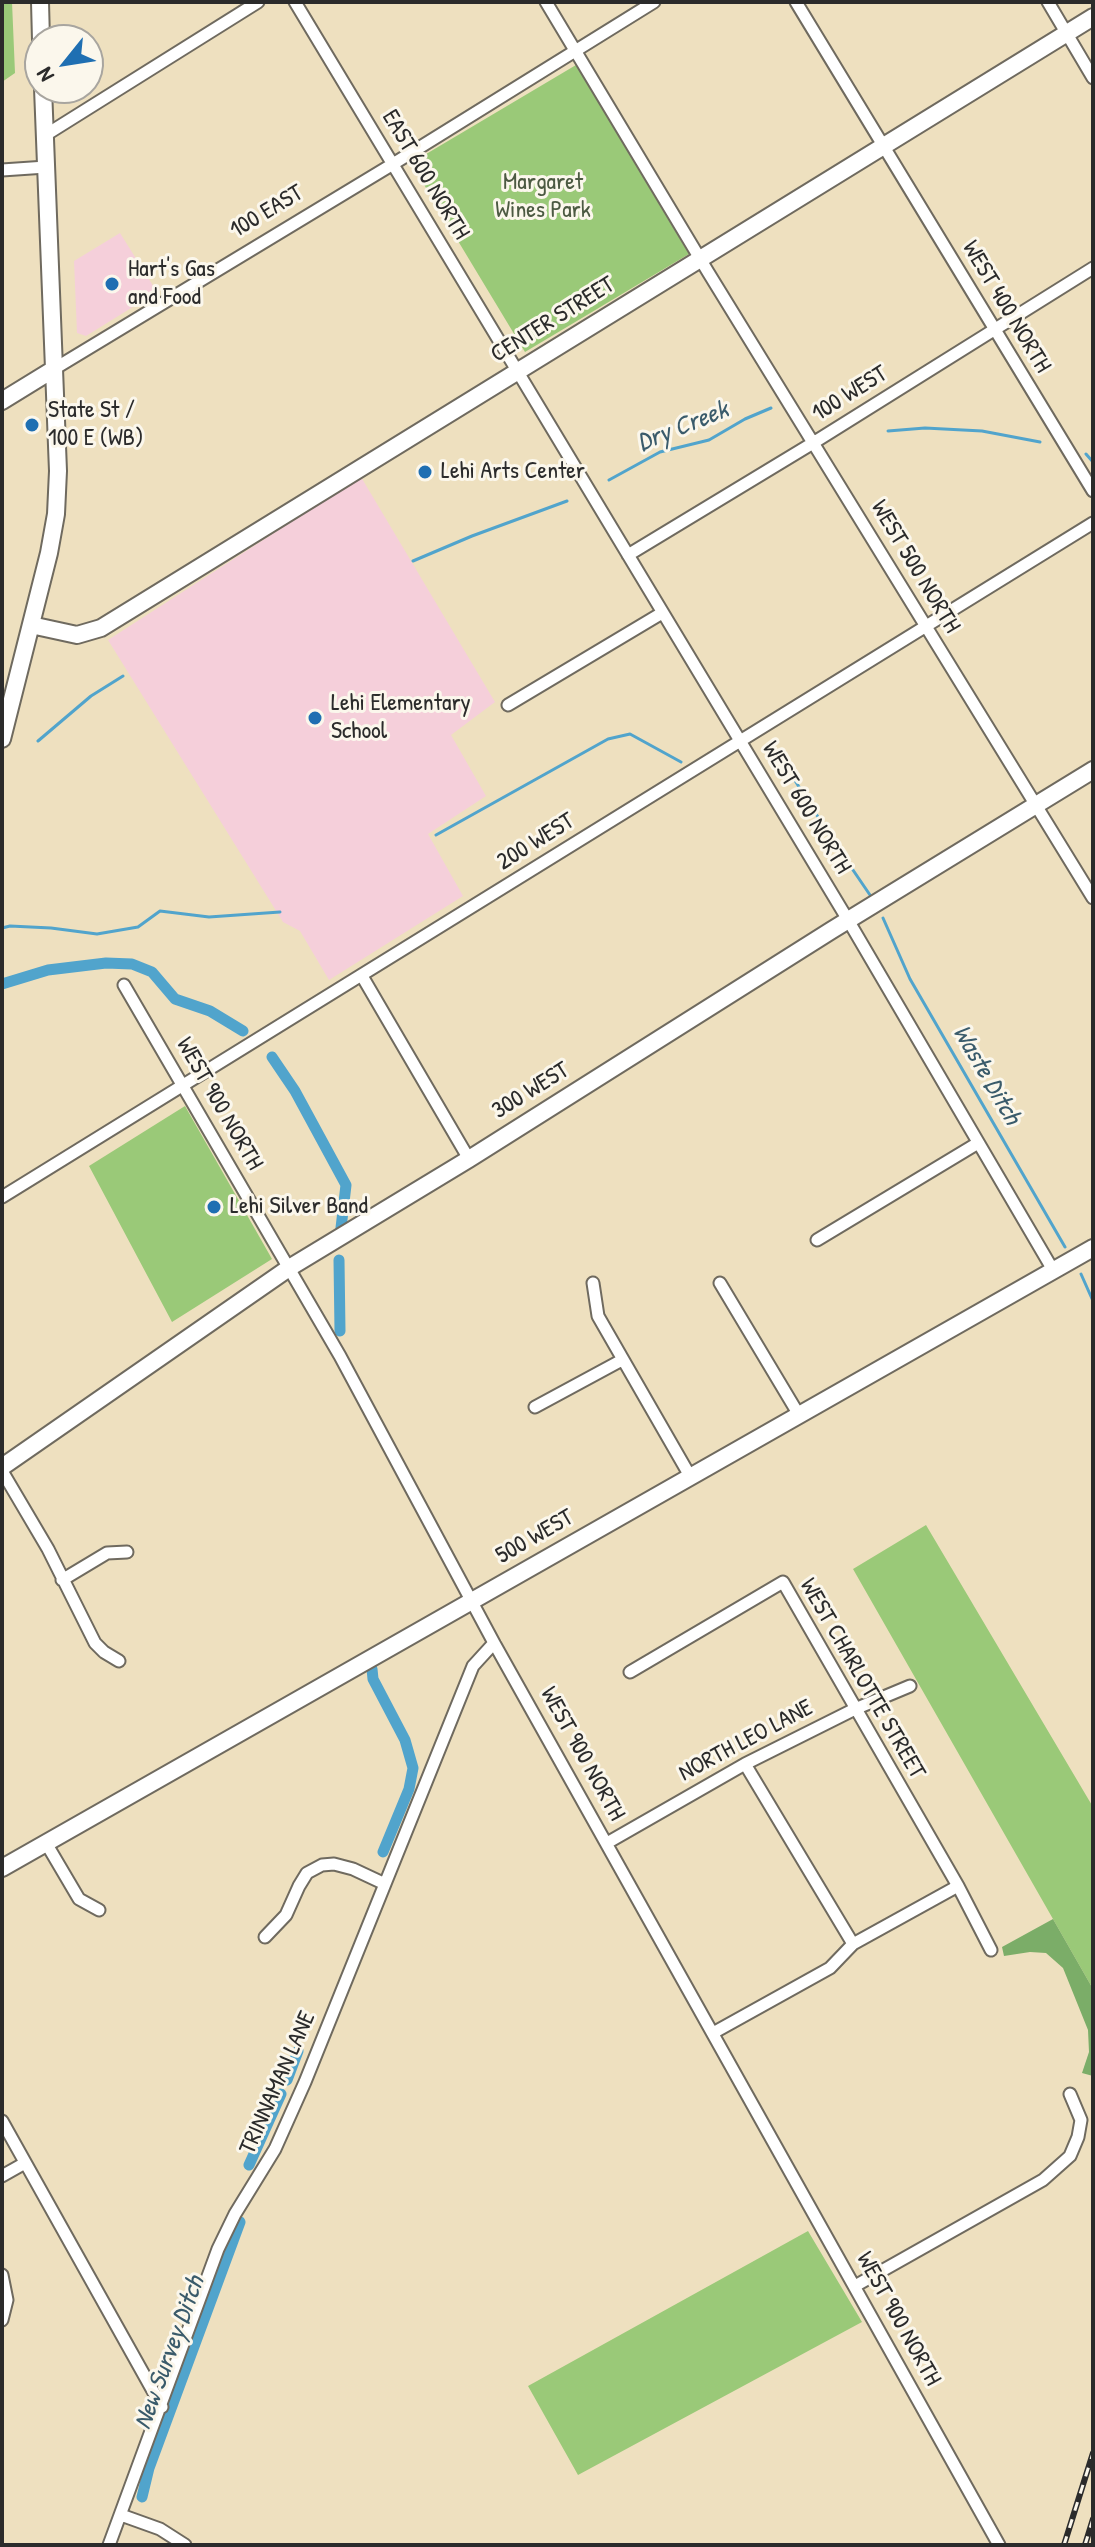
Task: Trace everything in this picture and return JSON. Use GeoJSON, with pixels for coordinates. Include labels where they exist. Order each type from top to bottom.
{"type":"FeatureCollection","features":[{"type":"Feature","properties":{"kind":"street"},"geometry":{"type":"LineString","coordinates":[[40,2],[41,24]]}},
{"type":"Feature","properties":{"kind":"street"},"geometry":{"type":"LineString","coordinates":[[44,136],[258,2]]}},
{"type":"Feature","properties":{"kind":"street","name":"EAST 600 NORTH"},"geometry":{"type":"LineString","coordinates":[[295,2],[517,371]]}},
{"type":"Feature","properties":{"kind":"street","name":"WEST 500 NORTH"},"geometry":{"type":"LineString","coordinates":[[546,2],[699,258],[1093,898]]}},
{"type":"Feature","properties":{"kind":"street","name":"100 EAST"},"geometry":{"type":"LineString","coordinates":[[2,401],[654,2]]}},
{"type":"Feature","properties":{"kind":"street","name":"WEST 400 NORTH"},"geometry":{"type":"LineString","coordinates":[[796,2],[1093,491]]}},
{"type":"Feature","properties":{"kind":"street"},"geometry":{"type":"LineString","coordinates":[[1048,2],[1093,78]]}},
{"type":"Feature","properties":{"kind":"street","name":"CENTER STREET"},"geometry":{"type":"LineString","coordinates":[[31,625],[77,635],[101,628],[1093,17]]}},
{"type":"Feature","properties":{"kind":"street"},"geometry":{"type":"LineString","coordinates":[[4,732],[56,514],[58,471],[43,104]]}},
{"type":"Feature","properties":{"kind":"street"},"geometry":{"type":"LineString","coordinates":[[2,170],[46,167]]}},
{"type":"Feature","properties":{"kind":"street","name":"100 WEST"},"geometry":{"type":"LineString","coordinates":[[628,555],[1093,268]]}},
{"type":"Feature","properties":{"kind":"street","name":"WEST 600 NORTH"},"geometry":{"type":"LineString","coordinates":[[517,371],[848,920],[1053,1270]]}},
{"type":"Feature","properties":{"kind":"street","name":"200 WEST"},"geometry":{"type":"LineString","coordinates":[[2,1197],[1093,523]]}},
{"type":"Feature","properties":{"kind":"street"},"geometry":{"type":"LineString","coordinates":[[508,705],[662,613]]}},
{"type":"Feature","properties":{"kind":"street","name":"300 WEST"},"geometry":{"type":"LineString","coordinates":[[2,1469],[289,1268],[1093,770]]}},
{"type":"Feature","properties":{"kind":"street"},"geometry":{"type":"LineString","coordinates":[[362,976],[469,1159]]}},
{"type":"Feature","properties":{"kind":"street","name":"WEST 900 NORTH"},"geometry":{"type":"LineString","coordinates":[[124,985],[360,1392],[494,1643],[999,2545]]}},
{"type":"Feature","properties":{"kind":"street"},"geometry":{"type":"LineString","coordinates":[[817,1240],[978,1143]]}},
{"type":"Feature","properties":{"kind":"street","name":"500 WEST"},"geometry":{"type":"LineString","coordinates":[[2,1868],[1093,1248]]}},
{"type":"Feature","properties":{"kind":"street"},"geometry":{"type":"LineString","coordinates":[[593,1283],[598,1316],[690,1476]]}},
{"type":"Feature","properties":{"kind":"street"},"geometry":{"type":"LineString","coordinates":[[720,1283],[799,1415]]}},
{"type":"Feature","properties":{"kind":"street"},"geometry":{"type":"LineString","coordinates":[[535,1407],[622,1360]]}},
{"type":"Feature","properties":{"kind":"street"},"geometry":{"type":"LineString","coordinates":[[2,1469],[48,1549],[95,1643],[119,1661]]}},
{"type":"Feature","properties":{"kind":"street"},"geometry":{"type":"LineString","coordinates":[[62,1580],[107,1553],[127,1552]]}},
{"type":"Feature","properties":{"kind":"street","name":"WEST CHARLOTTE STREET"},"geometry":{"type":"LineString","coordinates":[[630,1672],[783,1582],[958,1886],[991,1950]]}},
{"type":"Feature","properties":{"kind":"street","name":"TRINNAMAN LANE"},"geometry":{"type":"LineString","coordinates":[[109,2545],[218,2249],[235,2214],[275,2149],[473,1666],[494,1643]]}},
{"type":"Feature","properties":{"kind":"street","name":"NORTH LEO LANE"},"geometry":{"type":"LineString","coordinates":[[607,1843],[745,1764],[855,1709],[910,1686]]}},
{"type":"Feature","properties":{"kind":"street"},"geometry":{"type":"LineString","coordinates":[[745,1764],[853,1944]]}},
{"type":"Feature","properties":{"kind":"street"},"geometry":{"type":"LineString","coordinates":[[46,1843],[79,1899],[99,1910]]}},
{"type":"Feature","properties":{"kind":"street"},"geometry":{"type":"LineString","coordinates":[[265,1937],[286,1915],[307,1873],[322,1865],[334,1864],[353,1869],[385,1884]]}},
{"type":"Feature","properties":{"kind":"street"},"geometry":{"type":"LineString","coordinates":[[713,2033],[830,1968],[853,1944],[958,1886]]}},
{"type":"Feature","properties":{"kind":"street"},"geometry":{"type":"LineString","coordinates":[[855,2286],[1043,2180],[1070,2156],[1081,2120],[1070,2094]]}},
{"type":"Feature","properties":{"kind":"street"},"geometry":{"type":"LineString","coordinates":[[2,2121],[162,2407]]}},
{"type":"Feature","properties":{"kind":"street"},"geometry":{"type":"LineString","coordinates":[[2,2176],[25,2163]]}},
{"type":"Feature","properties":{"kind":"street"},"geometry":{"type":"LineString","coordinates":[[2,2275],[7,2300],[2,2320]]}},
{"type":"Feature","properties":{"kind":"street"},"geometry":{"type":"LineString","coordinates":[[121,2515],[160,2529],[185,2545]]}},
{"type":"Feature","properties":{"kind":"shaded area"},"geometry":{"type":"Polygon","coordinates":[[[120,233],[157,292],[86,336],[77,333],[74,261],[120,233]]]}},
{"type":"Feature","properties":{"kind":"shaded area","name":"Lehi Elementary School"},"geometry":{"type":"Polygon","coordinates":[[[361,477],[495,702],[451,735],[486,796],[428,834],[463,896],[329,980],[300,931],[283,922],[108,640],[361,477]]]}},
{"type":"Feature","properties":{"kind":"green space"},"geometry":{"type":"Polygon","coordinates":[[[2,2],[12,2],[15,73],[2,82],[2,2]]]}},
{"type":"Feature","properties":{"kind":"green space","name":"Margaret Wines Park"},"geometry":{"type":"Polygon","coordinates":[[[576,65],[689,254],[525,352],[411,163],[576,65]]]}},
{"type":"Feature","properties":{"kind":"green space"},"geometry":{"type":"Polygon","coordinates":[[[185,1106],[272,1259],[172,1322],[89,1166],[185,1106]]]}},
{"type":"Feature","properties":{"kind":"green space"},"geometry":{"type":"Polygon","coordinates":[[[926,1525],[1093,1807],[1093,1989],[853,1569],[926,1525]]]}},
{"type":"Feature","properties":{"kind":"green space"},"geometry":{"type":"Polygon","coordinates":[[[1053,1919],[1093,1989],[1093,2076],[1082,2073],[1089,2052],[1088,2030],[1063,1968],[1046,1953],[1004,1956],[1002,1947],[1053,1919]]]}},
{"type":"Feature","properties":{"kind":"green space"},"geometry":{"type":"Polygon","coordinates":[[[808,2231],[862,2322],[578,2475],[528,2386],[808,2231]]]}},
{"type":"Feature","properties":{"kind":"waterway","name":"Dry Creek"},"geometry":{"type":"LineString","coordinates":[[609,480],[660,452],[709,440],[771,408]]}},
{"type":"Feature","properties":{"kind":"waterway","name":"Dry Creek"},"geometry":{"type":"LineString","coordinates":[[888,431],[925,428],[982,431],[1040,442]]}},
{"type":"Feature","properties":{"kind":"waterway","name":"Dry Creek"},"geometry":{"type":"LineString","coordinates":[[1086,454],[1093,462]]}},
{"type":"Feature","properties":{"kind":"waterway","name":"Dry Creek"},"geometry":{"type":"LineString","coordinates":[[413,561],[567,501]]}},
{"type":"Feature","properties":{"kind":"waterway","name":"Dry Creek"},"geometry":{"type":"LineString","coordinates":[[38,741],[91,696],[123,676]]}},
{"type":"Feature","properties":{"kind":"waterway","name":"Waste Ditch"},"geometry":{"type":"LineString","coordinates":[[436,835],[608,739],[630,734],[681,762]]}},
{"type":"Feature","properties":{"kind":"waterway","name":"Waste Ditch"},"geometry":{"type":"LineString","coordinates":[[781,776],[794,779],[818,817]]}},
{"type":"Feature","properties":{"kind":"waterway","name":"Waste Ditch"},"geometry":{"type":"LineString","coordinates":[[823,826],[870,895]]}},
{"type":"Feature","properties":{"kind":"waterway","name":"Waste Ditch"},"geometry":{"type":"LineString","coordinates":[[2,928],[51,928],[97,934],[138,927],[160,911],[209,917],[280,912]]}},
{"type":"Feature","properties":{"kind":"waterway","name":"Waste Ditch"},"geometry":{"type":"LineString","coordinates":[[883,918],[910,979],[1065,1247]]}},
{"type":"Feature","properties":{"kind":"waterway","name":"New Survey Ditch"},"geometry":{"type":"LineString","coordinates":[[2,984],[48,970],[106,963],[132,964],[152,972],[175,999],[210,1011],[243,1031]]}},
{"type":"Feature","properties":{"kind":"waterway","name":"New Survey Ditch"},"geometry":{"type":"LineString","coordinates":[[272,1057],[295,1091],[346,1185],[341,1228]]}},
{"type":"Feature","properties":{"kind":"waterway","name":"New Survey Ditch"},"geometry":{"type":"LineString","coordinates":[[339,1260],[340,1331]]}},
{"type":"Feature","properties":{"kind":"waterway","name":"Waste Ditch"},"geometry":{"type":"LineString","coordinates":[[1081,1274],[1093,1301]]}},
{"type":"Feature","properties":{"kind":"waterway","name":"New Survey Ditch"},"geometry":{"type":"LineString","coordinates":[[372,1669],[373,1679],[405,1740],[413,1768],[409,1789],[383,1852]]}},
{"type":"Feature","properties":{"kind":"waterway","name":"New Survey Ditch"},"geometry":{"type":"LineString","coordinates":[[287,2080],[298,2051]]}},
{"type":"Feature","properties":{"kind":"waterway","name":"New Survey Ditch"},"geometry":{"type":"LineString","coordinates":[[249,2165],[281,2094]]}},
{"type":"Feature","properties":{"kind":"waterway","name":"New Survey Ditch"},"geometry":{"type":"LineString","coordinates":[[142,2497],[149,2468],[240,2222]]}},
{"type":"Feature","properties":{"kind":"railway"},"geometry":{"type":"LineString","coordinates":[[1064,2545],[1093,2453]]}},
{"type":"Feature","properties":{"kind":"railway"},"geometry":{"type":"LineString","coordinates":[[1085,2545],[1093,2519]]}},
{"type":"Feature","properties":{"kind":"place","name":"Hart's Gas and Food"},"geometry":{"type":"Point","coordinates":[112,284]}},
{"type":"Feature","properties":{"kind":"place","name":"State St / 100 E (WB)"},"geometry":{"type":"Point","coordinates":[32,425]}},
{"type":"Feature","properties":{"kind":"place","name":"Lehi Arts Center"},"geometry":{"type":"Point","coordinates":[425,472]}},
{"type":"Feature","properties":{"kind":"place","name":"Lehi Elementary School"},"geometry":{"type":"Point","coordinates":[315,718]}},
{"type":"Feature","properties":{"kind":"place","name":"Lehi Silver Band"},"geometry":{"type":"Point","coordinates":[214,1207]}}]}
